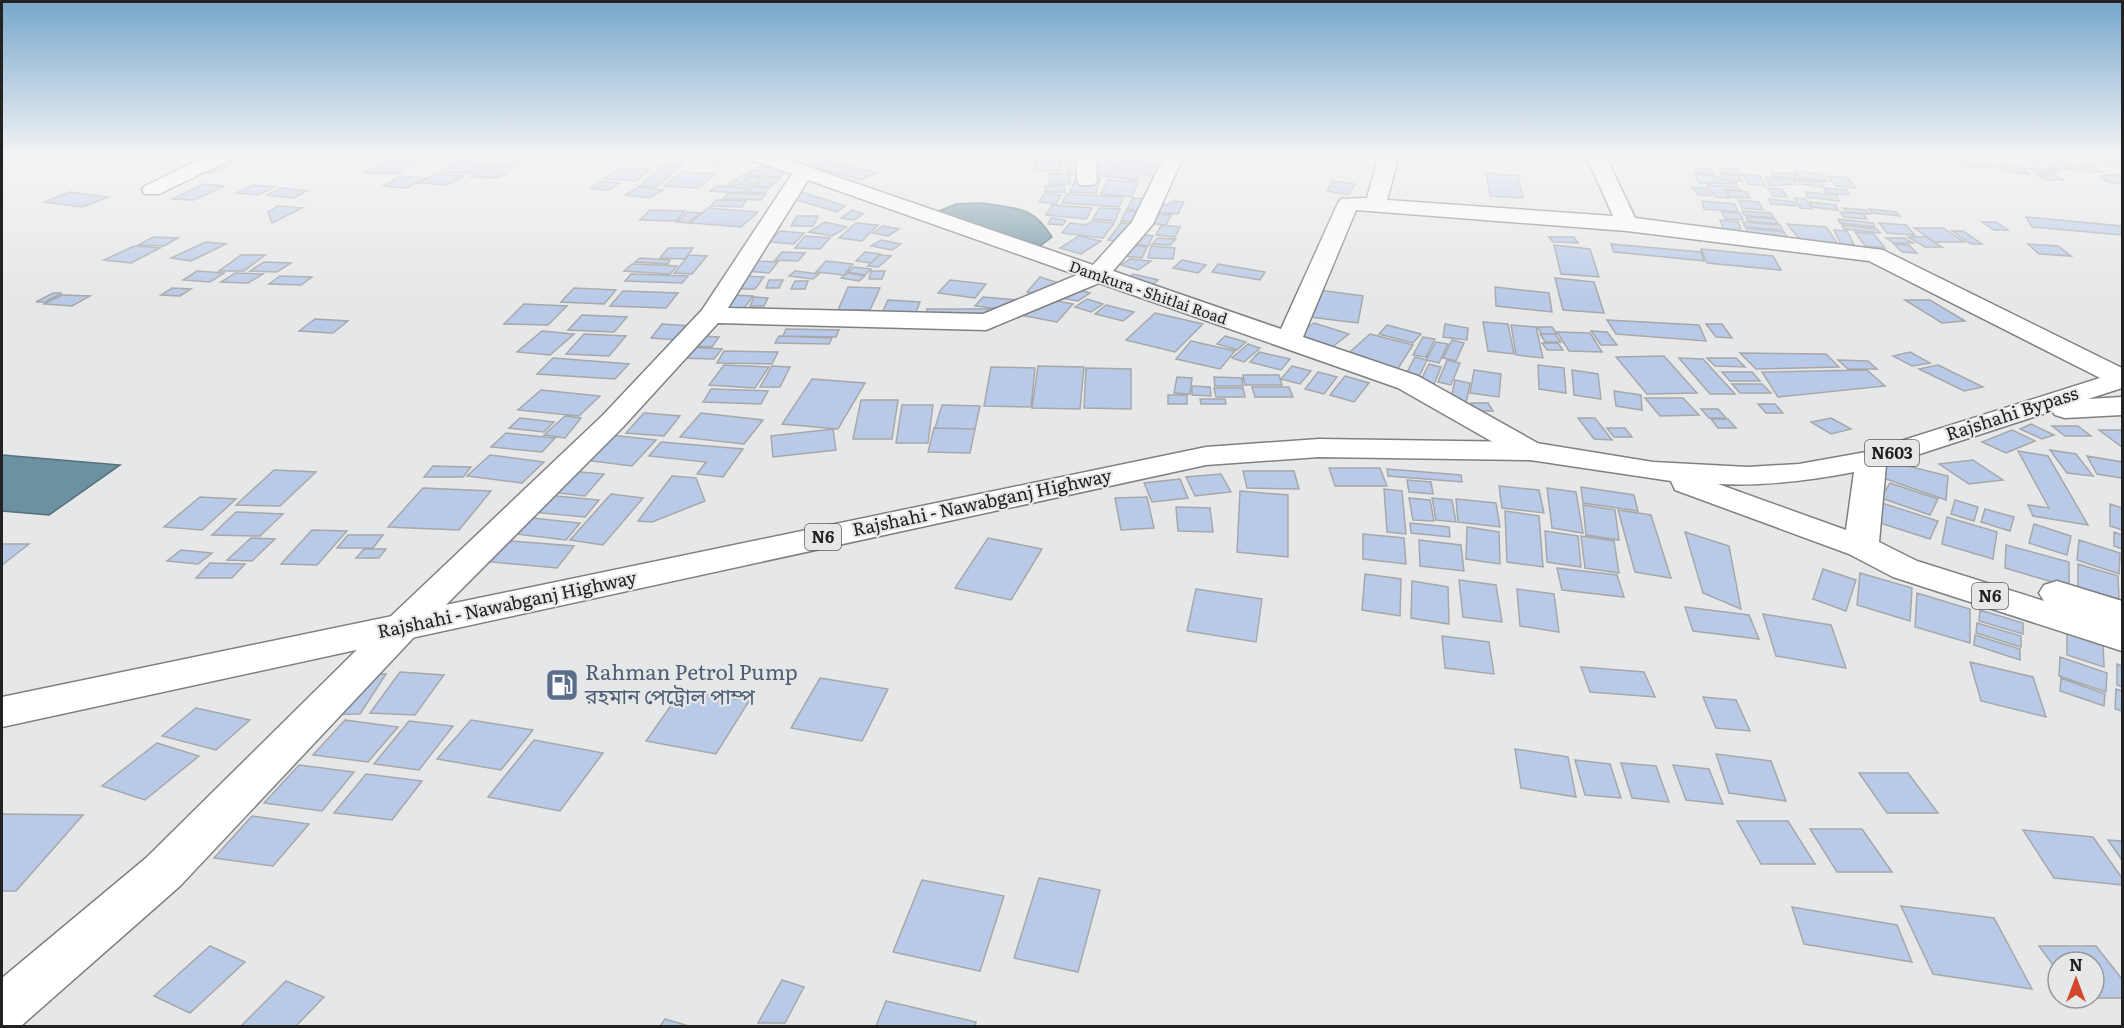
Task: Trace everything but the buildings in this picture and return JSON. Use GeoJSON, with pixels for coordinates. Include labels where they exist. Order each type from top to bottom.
{"type":"FeatureCollection","features":[{"type":"Feature","properties":{"kind":"main road"},"geometry":{"type":"LineString","coordinates":[[2,1010],[163,872],[402,627],[613,421],[711,315],[769,203]]}},
{"type":"Feature","properties":{"kind":"main road","name":"Damkura - Shitlai Road"},"geometry":{"type":"LineString","coordinates":[[897,203],[1288,342],[1408,382],[1530,451]]}},
{"type":"Feature","properties":{"kind":"main road"},"geometry":{"type":"LineString","coordinates":[[711,315],[986,322],[1097,275],[1142,224],[1152,203]]}},
{"type":"Feature","properties":{"kind":"main road"},"geometry":{"type":"LineString","coordinates":[[1288,342],[1348,203],[1627,224],[1875,255],[2122,379]]}},
{"type":"Feature","properties":{"kind":"main road"},"geometry":{"type":"LineString","coordinates":[[1617,203],[1627,224]]}},
{"type":"Feature","properties":{"kind":"main road","name":"Rajshahi Bypass"},"geometry":{"type":"LineString","coordinates":[[1653,471],[1748,476],[1799,473],[1871,460],[2122,379]]}},
{"type":"Feature","properties":{"kind":"main road","name":"N603"},"geometry":{"type":"LineString","coordinates":[[2024,410],[2122,406]]}},
{"type":"Feature","properties":{"kind":"main road","name":"Rajshahi - Nawabganj Highway"},"geometry":{"type":"LineString","coordinates":[[2,711],[1206,456],[1319,448],[1530,451],[1653,471]]}},
{"type":"Feature","properties":{"kind":"main road"},"geometry":{"type":"LineString","coordinates":[[1861,547],[1871,460]]}},
{"type":"Feature","properties":{"kind":"main road","name":"N6"},"geometry":{"type":"LineString","coordinates":[[1653,471],[1861,547],[1905,569],[2122,638]]}},
{"type":"Feature","properties":{"kind":"main road","name":"N6"},"geometry":{"type":"LineString","coordinates":[[1861,547],[1910,548],[2122,614]]}},
{"type":"Feature","properties":{"kind":"water"},"geometry":{"type":"Polygon","coordinates":[[[982,203],[1023,210],[1038,219],[1052,237],[1036,249],[934,213],[956,204],[982,203]]]}},
{"type":"Feature","properties":{"kind":"water"},"geometry":{"type":"Polygon","coordinates":[[[2,455],[120,465],[49,515],[2,511],[2,455]]]}},
{"type":"Feature","properties":{"kind":"place","name":"Rahman Petrol Pump রহমান পেট্রোল পাম্প"},"geometry":{"type":"Point","coordinates":[562,685]}}]}
